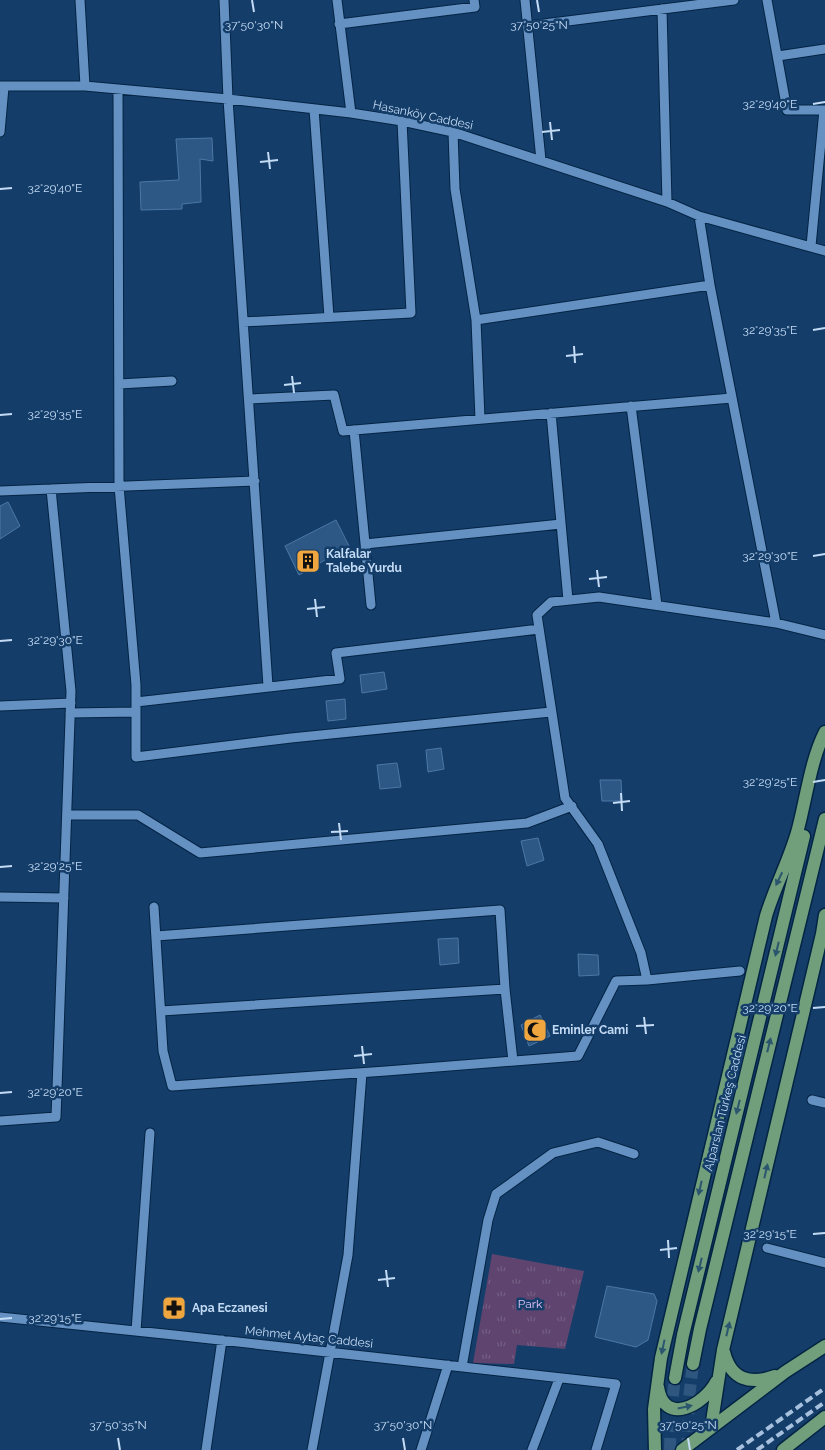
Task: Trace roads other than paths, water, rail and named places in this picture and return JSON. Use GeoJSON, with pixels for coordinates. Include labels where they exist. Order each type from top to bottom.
{"type":"FeatureCollection","features":[{"type":"Feature","properties":{"kind":"main road"},"geometry":{"type":"LineString","coordinates":[[654,1447],[654,1409],[657,1382],[670,1317],[766,916],[776,884],[793,846],[817,751],[825,732]]}},
{"type":"Feature","properties":{"kind":"main road","name":"Alparslan Türkeş Caddesi"},"geometry":{"type":"LineString","coordinates":[[675,1378],[686,1325],[825,748]]}},
{"type":"Feature","properties":{"kind":"main road"},"geometry":{"type":"LineString","coordinates":[[692,1364],[825,819]]}},
{"type":"Feature","properties":{"kind":"main road"},"geometry":{"type":"LineString","coordinates":[[710,1428],[723,1350],[825,915]]}},
{"type":"Feature","properties":{"kind":"main road"},"geometry":{"type":"LineString","coordinates":[[682,1450],[785,1372],[825,1346]]}},
{"type":"Feature","properties":{"kind":"main road"},"geometry":{"type":"LineString","coordinates":[[723,1350],[730,1367],[743,1378],[761,1380],[785,1372]]}},
{"type":"Feature","properties":{"kind":"main road"},"geometry":{"type":"LineString","coordinates":[[657,1382],[659,1393],[666,1405],[676,1409],[683,1409],[702,1399],[711,1390],[718,1378]]}},
{"type":"Feature","properties":{"kind":"main road"},"geometry":{"type":"LineString","coordinates":[[783,1450],[825,1417]]}},
{"type":"Feature","properties":{"kind":"street"},"geometry":{"type":"LineString","coordinates":[[80,0],[85,86]]}},
{"type":"Feature","properties":{"kind":"street"},"geometry":{"type":"LineString","coordinates":[[224,0],[228,99],[268,686]]}},
{"type":"Feature","properties":{"kind":"street"},"geometry":{"type":"LineString","coordinates":[[337,0],[351,113]]}},
{"type":"Feature","properties":{"kind":"street"},"geometry":{"type":"LineString","coordinates":[[340,24],[475,7],[474,0]]}},
{"type":"Feature","properties":{"kind":"street"},"geometry":{"type":"LineString","coordinates":[[525,0],[541,160]]}},
{"type":"Feature","properties":{"kind":"street"},"geometry":{"type":"LineString","coordinates":[[528,26],[734,0]]}},
{"type":"Feature","properties":{"kind":"street"},"geometry":{"type":"LineString","coordinates":[[767,0],[787,110],[825,110],[811,246]]}},
{"type":"Feature","properties":{"kind":"street"},"geometry":{"type":"LineString","coordinates":[[662,9],[667,202]]}},
{"type":"Feature","properties":{"kind":"street"},"geometry":{"type":"LineString","coordinates":[[778,56],[825,49]]}},
{"type":"Feature","properties":{"kind":"street"},"geometry":{"type":"LineString","coordinates":[[0,132],[2,86]]}},
{"type":"Feature","properties":{"kind":"street","name":"Hasanköy Caddesi"},"geometry":{"type":"LineString","coordinates":[[2,86],[85,86],[228,99],[351,113],[402,121],[453,132],[667,202],[700,216],[825,251]]}},
{"type":"Feature","properties":{"kind":"street"},"geometry":{"type":"LineString","coordinates":[[118,90],[118,486],[136,685],[136,757],[290,738],[551,712]]}},
{"type":"Feature","properties":{"kind":"street"},"geometry":{"type":"LineString","coordinates":[[314,109],[329,317]]}},
{"type":"Feature","properties":{"kind":"street"},"geometry":{"type":"LineString","coordinates":[[243,322],[412,312],[402,121]]}},
{"type":"Feature","properties":{"kind":"street"},"geometry":{"type":"LineString","coordinates":[[453,132],[456,189],[476,320],[480,419]]}},
{"type":"Feature","properties":{"kind":"street"},"geometry":{"type":"LineString","coordinates":[[700,216],[710,285],[776,624]]}},
{"type":"Feature","properties":{"kind":"street"},"geometry":{"type":"LineString","coordinates":[[476,320],[710,285]]}},
{"type":"Feature","properties":{"kind":"street"},"geometry":{"type":"LineString","coordinates":[[119,384],[172,381]]}},
{"type":"Feature","properties":{"kind":"street"},"geometry":{"type":"LineString","coordinates":[[249,399],[334,395],[343,430],[354,430],[732,398]]}},
{"type":"Feature","properties":{"kind":"street"},"geometry":{"type":"LineString","coordinates":[[631,406],[657,605]]}},
{"type":"Feature","properties":{"kind":"street"},"geometry":{"type":"LineString","coordinates":[[551,413],[568,600]]}},
{"type":"Feature","properties":{"kind":"street"},"geometry":{"type":"LineString","coordinates":[[354,430],[371,605]]}},
{"type":"Feature","properties":{"kind":"street"},"geometry":{"type":"LineString","coordinates":[[0,491],[255,481]]}},
{"type":"Feature","properties":{"kind":"street"},"geometry":{"type":"LineString","coordinates":[[0,1121],[56,1117],[71,691],[51,489]]}},
{"type":"Feature","properties":{"kind":"street"},"geometry":{"type":"LineString","coordinates":[[365,544],[561,524]]}},
{"type":"Feature","properties":{"kind":"street"},"geometry":{"type":"LineString","coordinates":[[647,980],[641,953],[598,844],[565,798],[537,615],[552,602],[599,597],[776,624],[825,635]]}},
{"type":"Feature","properties":{"kind":"street"},"geometry":{"type":"LineString","coordinates":[[70,713],[136,707],[268,686],[340,679],[336,653],[539,629]]}},
{"type":"Feature","properties":{"kind":"street"},"geometry":{"type":"LineString","coordinates":[[0,706],[71,703]]}},
{"type":"Feature","properties":{"kind":"street"},"geometry":{"type":"LineString","coordinates":[[66,815],[138,815],[200,853],[527,823],[572,806]]}},
{"type":"Feature","properties":{"kind":"street"},"geometry":{"type":"LineString","coordinates":[[0,897],[64,898]]}},
{"type":"Feature","properties":{"kind":"street"},"geometry":{"type":"LineString","coordinates":[[154,907],[163,1051],[172,1086],[578,1056],[616,981],[740,971]]}},
{"type":"Feature","properties":{"kind":"street"},"geometry":{"type":"LineString","coordinates":[[156,936],[500,910],[505,989],[513,1061]]}},
{"type":"Feature","properties":{"kind":"street"},"geometry":{"type":"LineString","coordinates":[[161,1011],[505,989]]}},
{"type":"Feature","properties":{"kind":"street"},"geometry":{"type":"LineString","coordinates":[[312,1450],[348,1255],[362,1073]]}},
{"type":"Feature","properties":{"kind":"street"},"geometry":{"type":"LineString","coordinates":[[812,1100],[825,1103]]}},
{"type":"Feature","properties":{"kind":"street"},"geometry":{"type":"LineString","coordinates":[[136,1331],[150,1133]]}},
{"type":"Feature","properties":{"kind":"street"},"geometry":{"type":"LineString","coordinates":[[462,1367],[488,1220],[496,1194],[553,1154],[598,1142],[634,1154]]}},
{"type":"Feature","properties":{"kind":"street"},"geometry":{"type":"LineString","coordinates":[[766,1248],[825,1263]]}},
{"type":"Feature","properties":{"kind":"street","name":"Mehmet Aytaç Caddesi"},"geometry":{"type":"LineString","coordinates":[[0,1318],[222,1340],[616,1384],[596,1450]]}},
{"type":"Feature","properties":{"kind":"street"},"geometry":{"type":"LineString","coordinates":[[206,1450],[222,1340]]}},
{"type":"Feature","properties":{"kind":"street"},"geometry":{"type":"LineString","coordinates":[[421,1450],[448,1365]]}},
{"type":"Feature","properties":{"kind":"street"},"geometry":{"type":"LineString","coordinates":[[532,1450],[559,1379]]}},
{"type":"Feature","properties":{"kind":"tunnel"},"geometry":{"type":"LineString","coordinates":[[687,1450],[689,1398],[693,1364]]}},
{"type":"Feature","properties":{"kind":"tunnel"},"geometry":{"type":"LineString","coordinates":[[670,1450],[671,1410],[675,1378]]}},
{"type":"Feature","properties":{"kind":"railway"},"geometry":{"type":"LineString","coordinates":[[737,1450],[825,1388]]}},
{"type":"Feature","properties":{"kind":"railway"},"geometry":{"type":"LineString","coordinates":[[757,1450],[825,1402]]}},
{"type":"Feature","properties":{"kind":"place","name":"Kalfalar Talebe Yurdu"},"geometry":{"type":"Point","coordinates":[308,561]}},
{"type":"Feature","properties":{"kind":"place","name":"Eminler Cami"},"geometry":{"type":"Point","coordinates":[535,1030]}},
{"type":"Feature","properties":{"kind":"place","name":"Apa Eczanesi"},"geometry":{"type":"Point","coordinates":[174,1308]}},
{"type":"Feature","properties":{"kind":"park label","name":"Park"},"geometry":{"type":"Point","coordinates":[530,1304]}}]}
